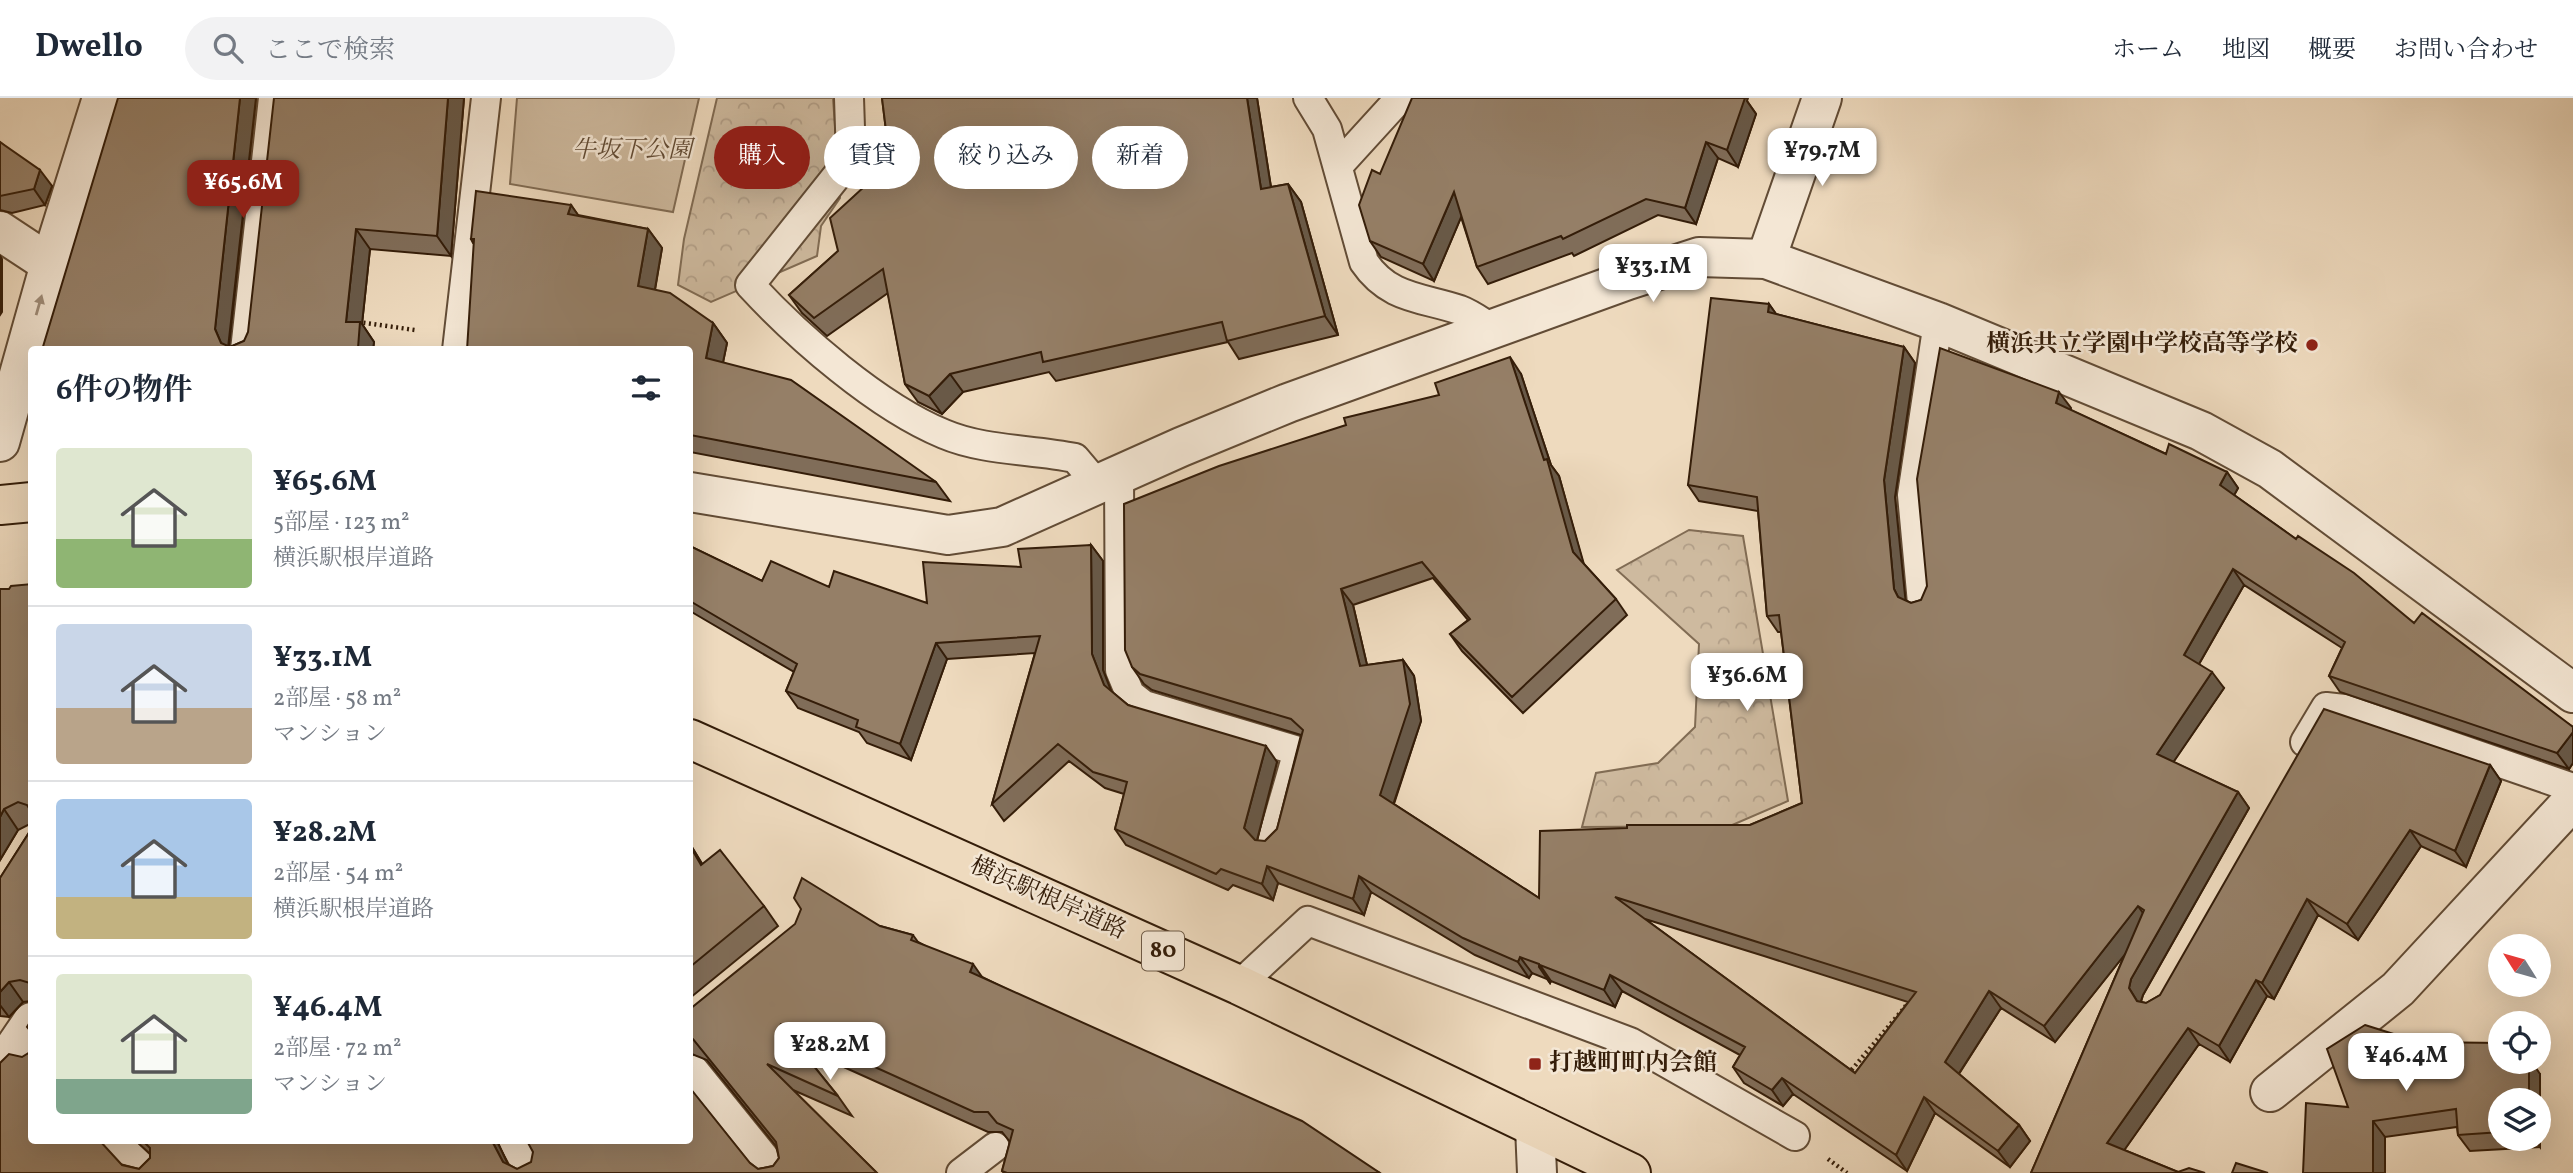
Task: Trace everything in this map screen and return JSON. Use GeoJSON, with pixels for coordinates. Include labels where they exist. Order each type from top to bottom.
{"type":"FeatureCollection","features":[{"type":"Feature","properties":{"kind":"main road"},"geometry":{"type":"LineString","coordinates":[[0,505],[28,502]]}},
{"type":"Feature","properties":{"kind":"main road","name":"横浜駅根岸道路"},"geometry":{"type":"LineString","coordinates":[[693,740],[1238,985],[1631,1173]]}},
{"type":"Feature","properties":{"kind":"street"},"geometry":{"type":"LineString","coordinates":[[0,442],[50,264],[102,98]]}},
{"type":"Feature","properties":{"kind":"street"},"geometry":{"type":"LineString","coordinates":[[1766,259],[1822,98]]}},
{"type":"Feature","properties":{"kind":"street"},"geometry":{"type":"LineString","coordinates":[[0,231],[50,264]]}},
{"type":"Feature","properties":{"kind":"street"},"geometry":{"type":"LineString","coordinates":[[693,492],[948,535],[1002,527],[1108,479],[1288,404],[1493,329],[1699,257],[1766,259],[1938,322],[2201,431],[2270,470],[2573,693]]}},
{"type":"Feature","properties":{"kind":"street"},"geometry":{"type":"LineString","coordinates":[[2270,1091],[2398,989],[2573,800]]}},
{"type":"Feature","properties":{"kind":"street"},"geometry":{"type":"LineString","coordinates":[[1535,1127],[1537,1173]]}},
{"type":"Feature","properties":{"kind":"lane"},"geometry":{"type":"LineString","coordinates":[[245,346],[273,98]]}},
{"type":"Feature","properties":{"kind":"lane"},"geometry":{"type":"LineString","coordinates":[[458,343],[486,98]]}},
{"type":"Feature","properties":{"kind":"lane"},"geometry":{"type":"LineString","coordinates":[[849,98],[851,158],[750,285],[775,312],[879,398],[944,434],[986,446],[1075,458],[1108,479],[1120,670],[1130,694],[1144,705],[1298,751],[1272,841]]}},
{"type":"Feature","properties":{"kind":"lane"},"geometry":{"type":"LineString","coordinates":[[1308,98],[1327,129],[1364,262],[1376,279],[1390,290],[1463,311],[1493,329]]}},
{"type":"Feature","properties":{"kind":"lane"},"geometry":{"type":"LineString","coordinates":[[1338,166],[1400,98]]}},
{"type":"Feature","properties":{"kind":"lane"},"geometry":{"type":"LineString","coordinates":[[1922,603],[1912,495],[1938,322]]}},
{"type":"Feature","properties":{"kind":"lane"},"geometry":{"type":"LineString","coordinates":[[2292,766],[2326,706],[2344,709],[2573,788]]}},
{"type":"Feature","properties":{"kind":"lane"},"geometry":{"type":"LineString","coordinates":[[1238,985],[1308,921],[1630,1042],[1795,1136]]}},
{"type":"Feature","properties":{"kind":"lane"},"geometry":{"type":"LineString","coordinates":[[694,1070],[777,1173]]}},
{"type":"Feature","properties":{"kind":"lane"},"geometry":{"type":"LineString","coordinates":[[118,1144],[148,1173]]}},
{"type":"Feature","properties":{"kind":"lane"},"geometry":{"type":"LineString","coordinates":[[961,1173],[995,1147]]}},
{"type":"Feature","properties":{"kind":"path"},"geometry":{"type":"LineString","coordinates":[[354,321],[458,343]]}},
{"type":"Feature","properties":{"kind":"path"},"geometry":{"type":"LineString","coordinates":[[1846,1076],[1905,1007],[1911,994]]}},
{"type":"Feature","properties":{"kind":"path"},"geometry":{"type":"LineString","coordinates":[[1795,1136],[1847,1173]]}},
{"type":"Feature","properties":{"kind":"green space","name":"牛坂下公園"},"geometry":{"type":"Polygon","coordinates":[[[517,98],[699,98],[673,212],[510,184],[517,98]]]}},
{"type":"Feature","properties":{"kind":"green space"},"geometry":{"type":"Polygon","coordinates":[[[717,98],[833,98],[835,126],[824,126],[824,189],[839,189],[840,198],[821,226],[817,256],[711,302],[678,285],[684,239],[717,98]]]}},
{"type":"Feature","properties":{"kind":"green space"},"geometry":{"type":"Polygon","coordinates":[[[1689,530],[1743,536],[1788,801],[1730,826],[1582,827],[1596,773],[1658,763],[1695,727],[1699,644],[1617,570],[1689,530]]]}},
{"type":"Feature","properties":{"kind":"building"},"geometry":{"type":"Polygon","coordinates":[[[118,98],[240,98],[215,329],[221,343],[228,346],[43,346],[118,98]]]}},
{"type":"Feature","properties":{"kind":"building"},"geometry":{"type":"Polygon","coordinates":[[[274,98],[448,98],[437,236],[356,229],[346,322],[360,322],[358,346],[232,346],[244,341],[248,332],[274,98]]]}},
{"type":"Feature","properties":{"kind":"building"},"geometry":{"type":"Polygon","coordinates":[[[882,98],[1247,98],[1261,189],[1288,184],[1325,316],[1227,341],[1222,322],[1043,362],[1041,352],[950,374],[929,396],[905,384],[883,269],[814,318],[789,295],[838,251],[830,218],[862,189],[920,189],[920,126],[885,126],[882,98]]]}},
{"type":"Feature","properties":{"kind":"building"},"geometry":{"type":"Polygon","coordinates":[[[1412,98],[1745,98],[1727,150],[1706,142],[1685,208],[1646,199],[1563,239],[1561,236],[1477,267],[1454,192],[1423,264],[1370,241],[1359,205],[1372,170],[1380,174],[1412,98]]]}},
{"type":"Feature","properties":{"kind":"building"},"geometry":{"type":"Polygon","coordinates":[[[0,142],[40,170],[34,189],[0,196],[0,142]]]}},
{"type":"Feature","properties":{"kind":"building"},"geometry":{"type":"Polygon","coordinates":[[[476,191],[571,205],[568,214],[648,229],[638,286],[670,293],[713,323],[706,358],[791,380],[936,482],[693,436],[693,346],[467,346],[474,239],[471,239],[476,191]]]}},
{"type":"Feature","properties":{"kind":"building"},"geometry":{"type":"Polygon","coordinates":[[[1711,298],[1769,304],[1768,312],[1904,347],[1884,480],[1894,589],[1898,597],[1911,603],[1921,600],[1927,586],[1917,479],[1940,348],[2059,392],[2056,403],[2166,454],[2169,444],[2227,472],[2220,485],[2296,539],[2298,536],[2354,573],[2414,623],[2422,613],[2573,727],[2573,732],[2557,753],[2329,676],[2345,642],[2233,569],[2184,655],[2212,672],[2157,754],[2238,792],[2131,979],[2129,988],[2137,1001],[2146,1003],[2160,995],[2324,709],[2490,765],[2455,851],[2410,830],[2347,924],[2307,899],[2262,983],[2256,980],[2219,1046],[2188,1028],[2107,1143],[2178,1172],[2189,1168],[2205,1173],[2031,1173],[2144,910],[2138,906],[2044,1026],[1989,991],[1945,1062],[2019,1125],[1998,1151],[1924,1097],[1896,1155],[1782,1078],[1772,1090],[1733,1067],[1745,1047],[1610,975],[1604,990],[1540,965],[1539,967],[1539,964],[1520,957],[1518,962],[1463,938],[1359,876],[1353,899],[1267,866],[1262,884],[1221,869],[1216,874],[1115,829],[1127,782],[1093,772],[1058,744],[992,804],[1040,636],[936,643],[900,744],[856,727],[858,720],[786,691],[797,664],[693,603],[693,547],[762,581],[771,561],[829,587],[834,571],[927,603],[923,562],[1021,567],[1018,549],[1091,545],[1092,654],[1104,685],[1128,705],[1266,746],[1244,828],[1255,840],[1265,841],[1277,829],[1303,730],[1291,719],[1140,674],[1132,667],[1125,650],[1124,504],[1219,466],[1346,425],[1344,418],[1439,395],[1435,383],[1510,357],[1544,460],[1547,459],[1573,552],[1616,599],[1512,697],[1450,634],[1470,619],[1422,562],[1341,589],[1360,666],[1403,660],[1410,704],[1380,795],[1539,898],[1540,831],[1627,828],[1627,825],[1750,825],[1802,803],[1779,615],[1767,616],[1757,497],[1688,485],[1711,298]],[[1615,897],[1855,1073],[1916,992],[1615,897]]]}},
{"type":"Feature","properties":{"kind":"building"},"geometry":{"type":"Polygon","coordinates":[[[28,584],[28,807],[18,802],[4,809],[0,817],[0,589],[9,589],[11,586],[28,584]]]}},
{"type":"Feature","properties":{"kind":"building"},"geometry":{"type":"Polygon","coordinates":[[[28,834],[28,982],[20,980],[9,982],[0,992],[0,878],[28,834]]]}},
{"type":"Feature","properties":{"kind":"building"},"geometry":{"type":"Polygon","coordinates":[[[720,850],[764,906],[693,965],[693,851],[701,865],[720,850]]]}},
{"type":"Feature","properties":{"kind":"building"},"geometry":{"type":"Polygon","coordinates":[[[802,878],[880,926],[913,935],[911,940],[973,964],[970,972],[1302,1121],[1380,1173],[1007,1173],[1002,1171],[1013,1130],[997,1123],[988,1112],[974,1112],[780,1024],[838,1096],[767,1064],[877,1173],[0,1173],[0,1063],[9,1054],[22,1057],[28,1053],[28,1144],[103,1144],[122,1165],[139,1169],[150,1158],[150,1148],[146,1144],[494,1144],[503,1162],[517,1169],[531,1162],[533,1152],[529,1144],[693,1144],[693,1092],[750,1163],[758,1169],[773,1166],[779,1158],[776,1142],[693,1039],[693,1007],[795,924],[801,909],[794,898],[802,878]]]}},
{"type":"Feature","properties":{"kind":"building"},"geometry":{"type":"Polygon","coordinates":[[[2365,1025],[2419,1042],[2488,1043],[2488,1074],[2529,1074],[2529,1088],[2488,1088],[2488,1133],[2458,1135],[2456,1109],[2373,1121],[2373,1173],[2303,1173],[2306,1103],[2348,1107],[2327,1049],[2365,1025]]]}},
{"type":"Feature","properties":{"kind":"building"},"geometry":{"type":"Polygon","coordinates":[[[2236,1163],[2268,1173],[2232,1173],[2236,1163]]]}},
{"type":"Feature","properties":{"kind":"place","name":"横浜共立学園中学校高等学校"},"geometry":{"type":"Point","coordinates":[2312,345]}},
{"type":"Feature","properties":{"kind":"place","name":"打越町町内会館"},"geometry":{"type":"Point","coordinates":[1535,1064]}}]}
